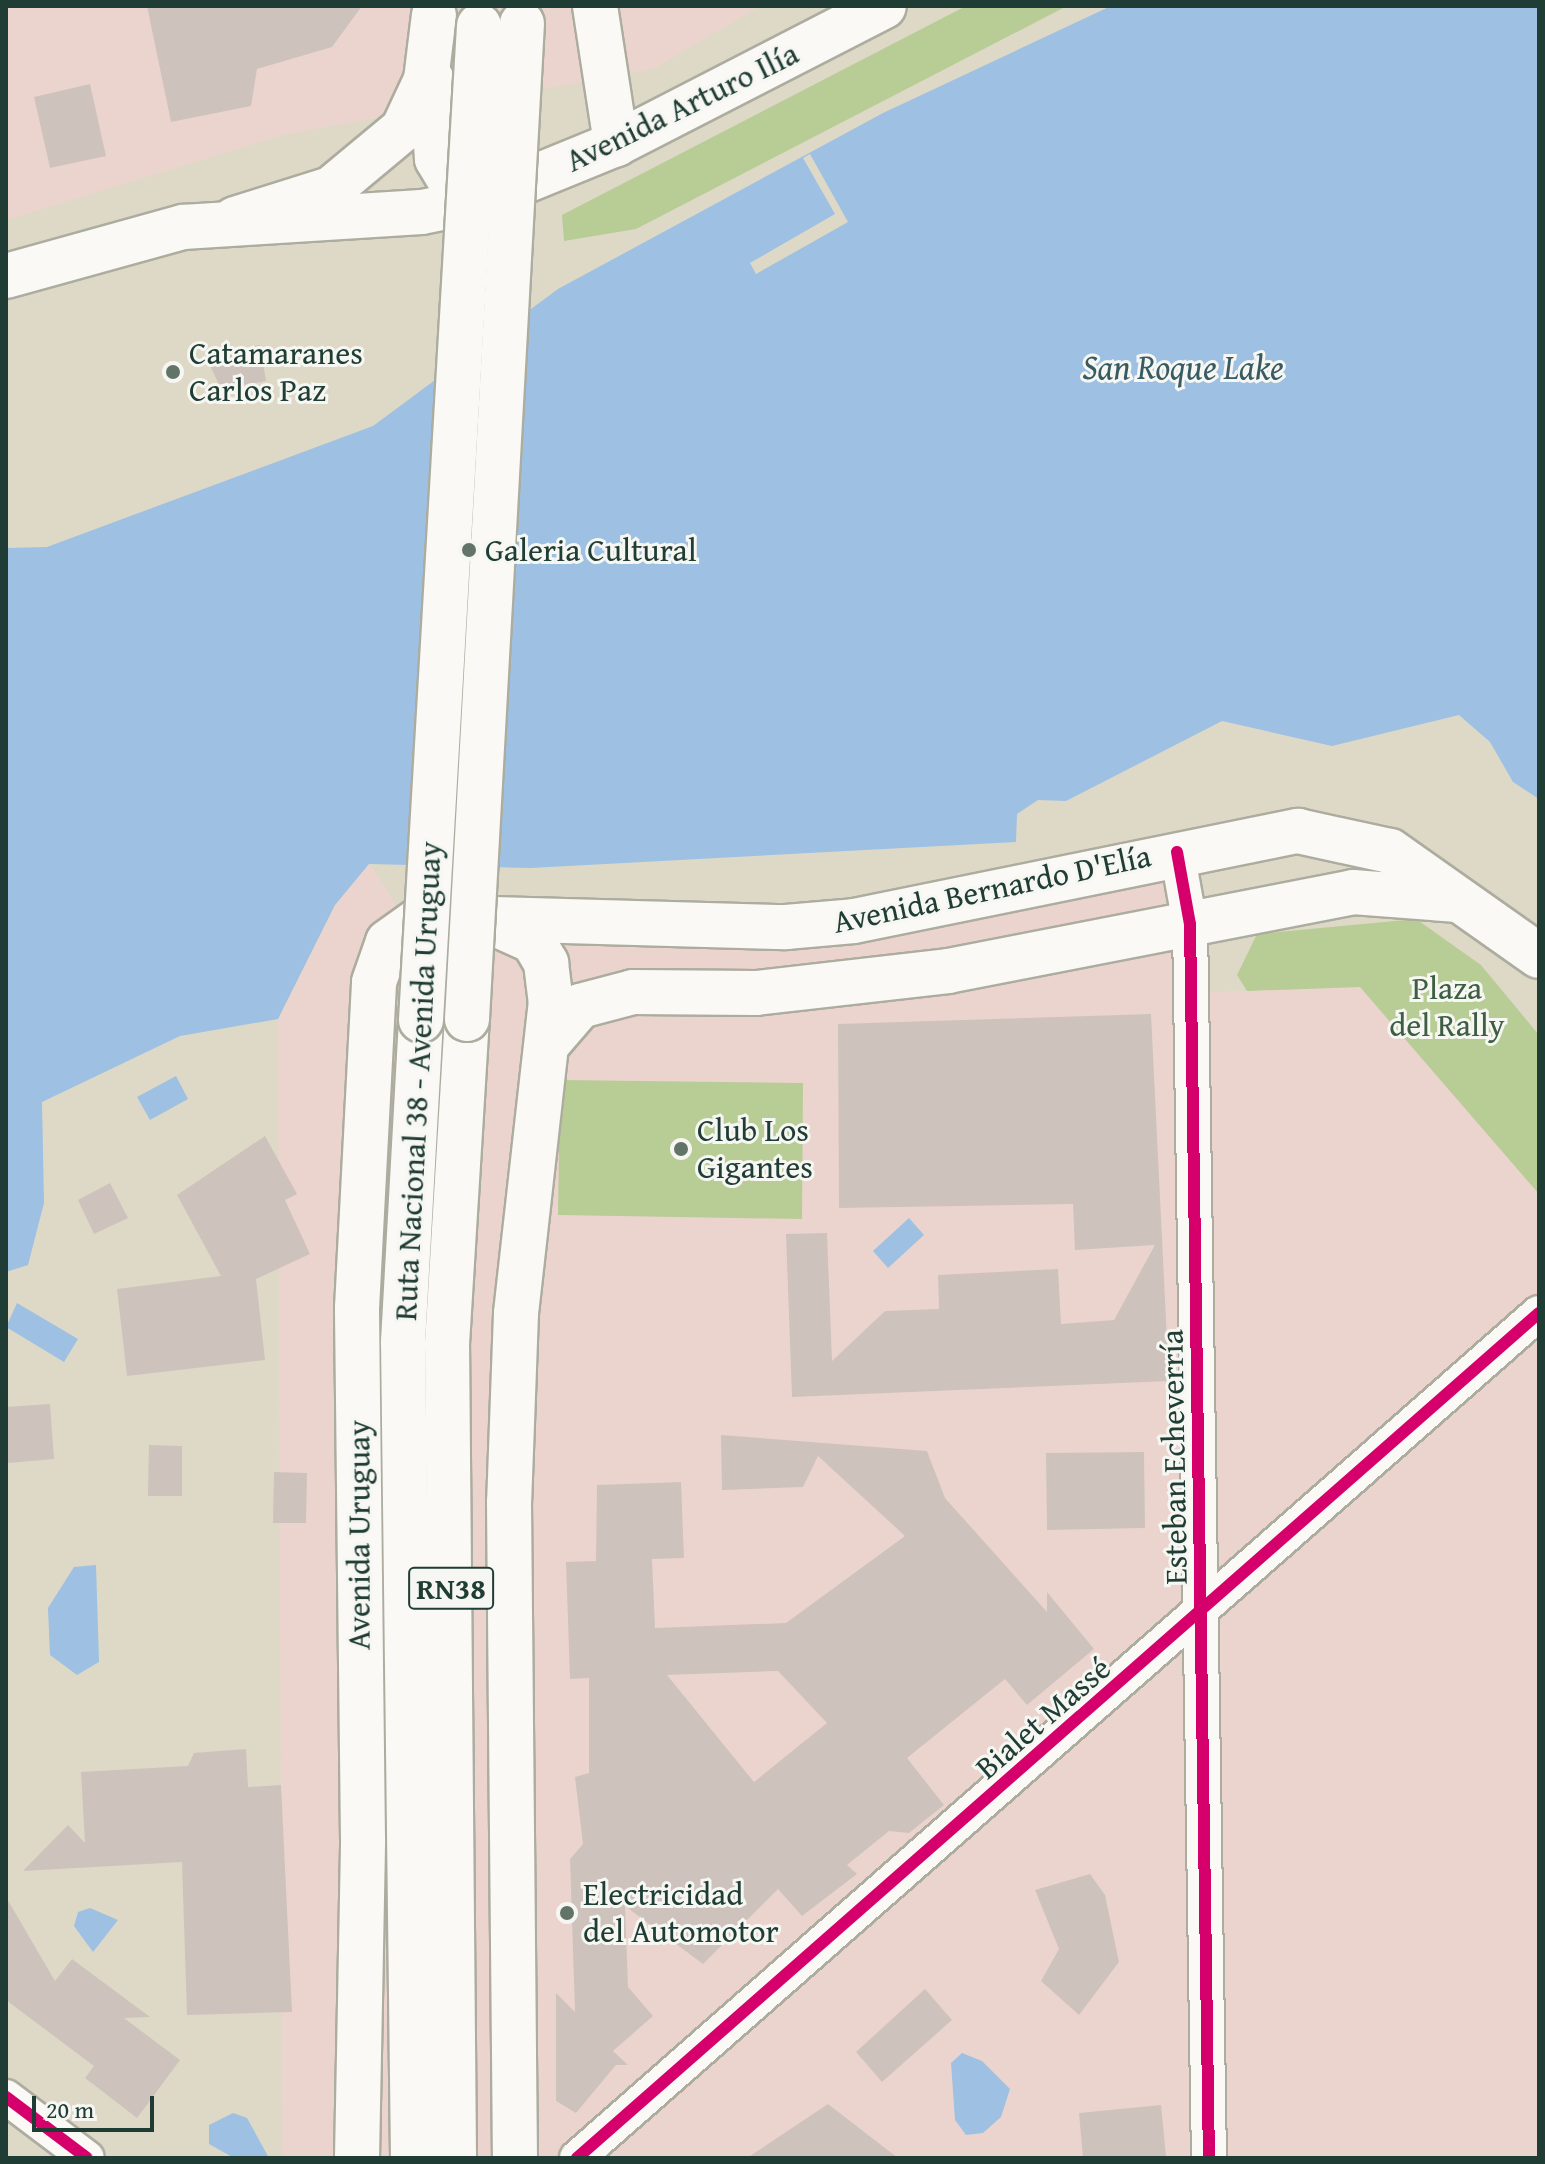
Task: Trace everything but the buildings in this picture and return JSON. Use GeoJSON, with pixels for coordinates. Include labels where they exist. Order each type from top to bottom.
{"type":"FeatureCollection","features":[{"type":"Feature","properties":{"kind":"main road"},"geometry":{"type":"LineString","coordinates":[[595,6],[616,144]]}},
{"type":"Feature","properties":{"kind":"main road","name":"Avenida Arturo Ilía"},"geometry":{"type":"LineString","coordinates":[[235,219],[422,212],[476,201],[616,144],[884,6]]}},
{"type":"Feature","properties":{"kind":"main road"},"geometry":{"type":"LineString","coordinates":[[434,11],[437,159],[456,191],[476,201]]}},
{"type":"Feature","properties":{"kind":"main road"},"geometry":{"type":"LineString","coordinates":[[6,276],[134,238],[235,219],[331,189],[403,129],[426,80],[434,11]]}},
{"type":"Feature","properties":{"kind":"main road","name":"Ruta Nacional 38 - Avenida Uruguay"},"geometry":{"type":"LineString","coordinates":[[454,2158],[447,1344],[523,15]]}},
{"type":"Feature","properties":{"kind":"main road","name":"Ruta Nacional 38 - Avenida Uruguay"},"geometry":{"type":"LineString","coordinates":[[413,2158],[403,1342],[479,16]]}},
{"type":"Feature","properties":{"kind":"main road","name":"Avenida Bernardo D'Elía"},"geometry":{"type":"LineString","coordinates":[[408,923],[480,917],[825,924],[1275,832],[1333,835],[1390,851],[1539,956]]}},
{"type":"Feature","properties":{"kind":"main road","name":"Avenida Bernardo D'Elía"},"geometry":{"type":"LineString","coordinates":[[550,1041],[580,1006],[602,997],[840,984],[1101,946],[1190,924],[1353,892],[1464,901]]}},
{"type":"Feature","properties":{"kind":"main road"},"geometry":{"type":"LineString","coordinates":[[480,917],[523,934],[546,963],[550,1041],[516,1314],[509,1502],[515,2158]]}},
{"type":"Feature","properties":{"kind":"main road","name":"Avenida Uruguay"},"geometry":{"type":"LineString","coordinates":[[357,2158],[363,1840],[357,1308],[374,982],[388,942],[408,923]]}},
{"type":"Feature","properties":{"kind":"main road"},"geometry":{"type":"LineString","coordinates":[[400,2158],[413,2097]]}},
{"type":"Feature","properties":{"kind":"street","name":"Esteban Echeverría"},"geometry":{"type":"LineString","coordinates":[[1177,852],[1190,924],[1209,2158]]}},
{"type":"Feature","properties":{"kind":"street","name":"Bialet Massé"},"geometry":{"type":"LineString","coordinates":[[577,2158],[1203,1613],[1539,1313]]}},
{"type":"Feature","properties":{"kind":"street"},"geometry":{"type":"LineString","coordinates":[[6,2097],[87,2158]]}},
{"type":"Feature","properties":{"kind":"shaded area"},"geometry":{"type":"Polygon","coordinates":[[[6,6],[760,6],[653,69],[286,134],[6,220],[6,6]]]}},
{"type":"Feature","properties":{"kind":"shaded area"},"geometry":{"type":"Polygon","coordinates":[[[1177,852],[1191,993],[1360,987],[1539,1194],[1539,2158],[282,2158],[278,1019],[335,905],[369,864],[408,923],[709,923],[1177,852]]]}},
{"type":"Feature","properties":{"kind":"green space"},"geometry":{"type":"Polygon","coordinates":[[[966,6],[1067,6],[636,229],[564,241],[562,215],[966,6]]]}},
{"type":"Feature","properties":{"kind":"green space","name":"Plaza del Rally"},"geometry":{"type":"Polygon","coordinates":[[[1416,919],[1481,965],[1539,1035],[1539,1194],[1360,987],[1247,991],[1237,975],[1257,934],[1416,919]]]}},
{"type":"Feature","properties":{"kind":"green space","name":"Club Los Gigantes"},"geometry":{"type":"Polygon","coordinates":[[[560,1080],[803,1083],[802,1219],[558,1215],[560,1080]]]}},
{"type":"Feature","properties":{"kind":"water","name":"San Roque Lake"},"geometry":{"type":"Polygon","coordinates":[[[1111,6],[1539,6],[1539,799],[1513,782],[1490,742],[1459,715],[1332,746],[1222,721],[1066,801],[1038,800],[1017,814],[1016,842],[531,868],[369,864],[335,905],[278,1019],[180,1036],[42,1102],[44,1203],[28,1265],[6,1272],[6,548],[47,547],[373,426],[558,289],[883,113],[1111,6]]]}},
{"type":"Feature","properties":{"kind":"water"},"geometry":{"type":"Polygon","coordinates":[[[176,1076],[188,1099],[150,1120],[137,1097],[176,1076]]]}},
{"type":"Feature","properties":{"kind":"water"},"geometry":{"type":"Polygon","coordinates":[[[909,1218],[924,1235],[888,1268],[873,1251],[909,1218]]]}},
{"type":"Feature","properties":{"kind":"water"},"geometry":{"type":"Polygon","coordinates":[[[17,1303],[78,1339],[64,1362],[6,1327],[17,1303]]]}},
{"type":"Feature","properties":{"kind":"water"},"geometry":{"type":"Polygon","coordinates":[[[96,1565],[99,1662],[77,1675],[50,1655],[48,1608],[74,1567],[96,1565]]]}},
{"type":"Feature","properties":{"kind":"water"},"geometry":{"type":"Polygon","coordinates":[[[90,1908],[118,1920],[93,1952],[74,1926],[78,1912],[90,1908]]]}},
{"type":"Feature","properties":{"kind":"water"},"geometry":{"type":"Polygon","coordinates":[[[962,2053],[982,2061],[1010,2089],[1001,2117],[983,2133],[966,2135],[955,2120],[951,2063],[962,2053]]]}},
{"type":"Feature","properties":{"kind":"water"},"geometry":{"type":"Polygon","coordinates":[[[233,2113],[247,2118],[269,2158],[234,2158],[209,2144],[209,2125],[233,2113]]]}},
{"type":"Feature","properties":{"kind":"pier"},"geometry":{"type":"Polygon","coordinates":[[[810,154],[848,222],[756,274],[750,263],[835,214],[803,158],[810,154]]]}},
{"type":"Feature","properties":{"kind":"cycle path"},"geometry":{"type":"LineString","coordinates":[[1177,852],[1190,924],[1209,2158]]}},
{"type":"Feature","properties":{"kind":"cycle path"},"geometry":{"type":"LineString","coordinates":[[577,2158],[1539,1313]]}},
{"type":"Feature","properties":{"kind":"cycle path"},"geometry":{"type":"LineString","coordinates":[[6,2097],[87,2158]]}},
{"type":"Feature","properties":{"kind":"place","name":"Catamaranes Carlos Paz"},"geometry":{"type":"Point","coordinates":[173,372]}},
{"type":"Feature","properties":{"kind":"place","name":"Galeria Cultural"},"geometry":{"type":"Point","coordinates":[469,550]}},
{"type":"Feature","properties":{"kind":"place","name":"Club Los Gigantes"},"geometry":{"type":"Point","coordinates":[681,1149]}},
{"type":"Feature","properties":{"kind":"place","name":"Electricidad del Automotor"},"geometry":{"type":"Point","coordinates":[567,1913]}}]}
